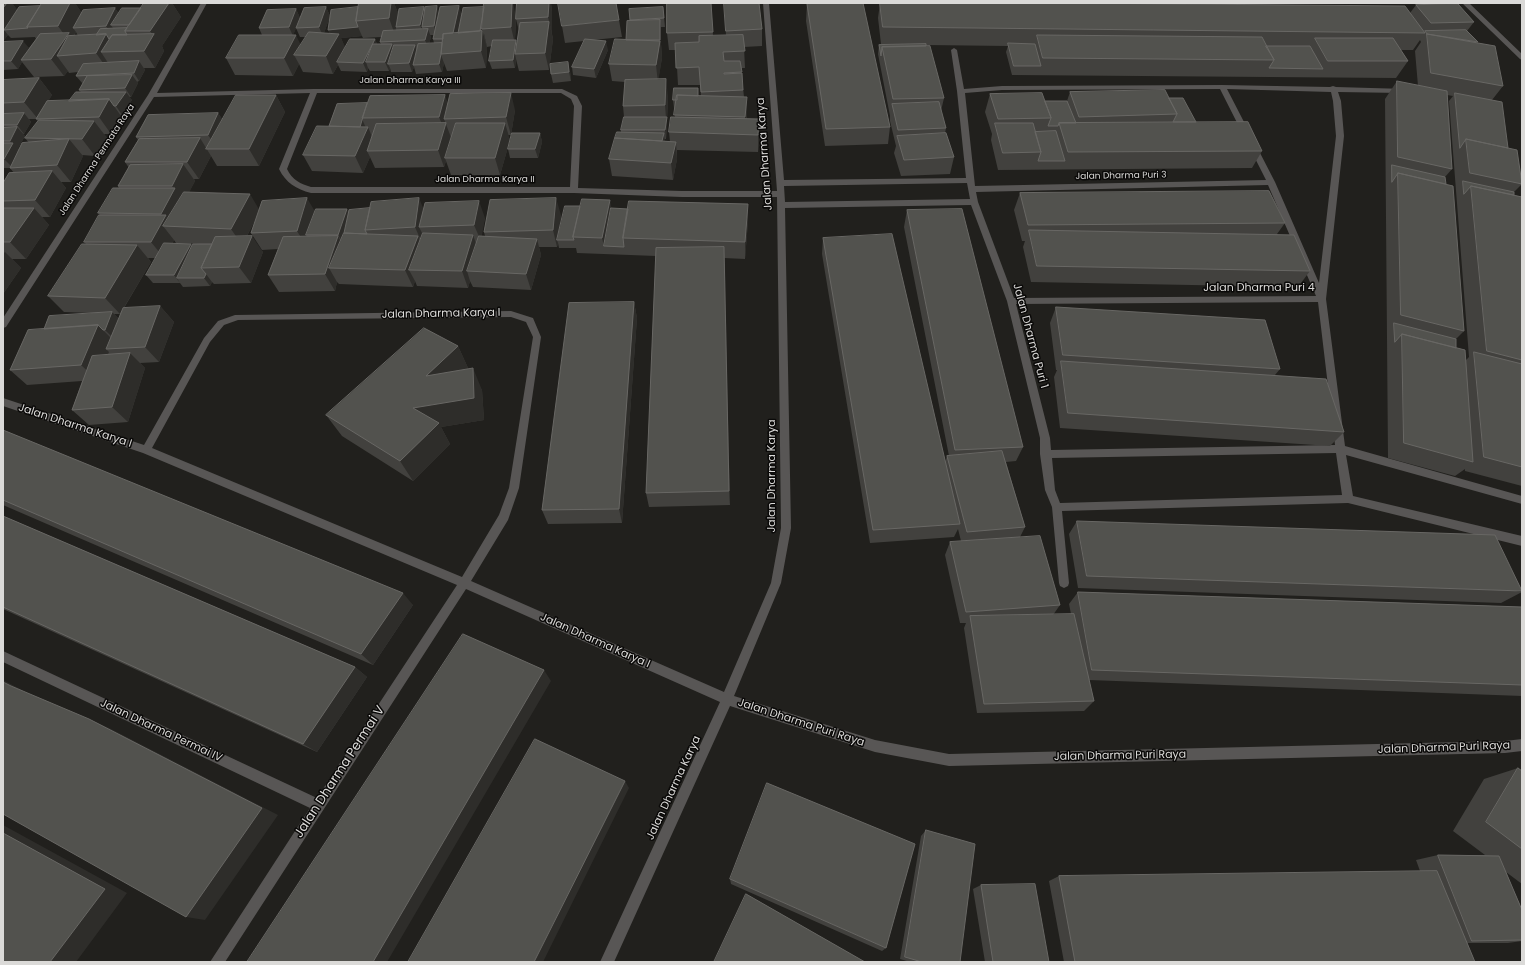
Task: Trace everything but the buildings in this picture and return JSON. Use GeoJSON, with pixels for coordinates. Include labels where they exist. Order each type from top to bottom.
{"type":"FeatureCollection","features":[{"type":"Feature","properties":{"kind":"street","name":"Jalan Dharma Permata Raya"},"geometry":{"type":"LineString","coordinates":[[3,325],[152,95],[204,3]]}},
{"type":"Feature","properties":{"kind":"street","name":"Jalan Dharma Karya"},"geometry":{"type":"LineString","coordinates":[[607,962],[727,700],[776,583],[786,528],[781,194],[766,3]]}},
{"type":"Feature","properties":{"kind":"street"},"geometry":{"type":"LineString","coordinates":[[1464,3],[1522,58]]}},
{"type":"Feature","properties":{"kind":"street","name":"Jalan Dharma Puri 1"},"geometry":{"type":"LineString","coordinates":[[954,50],[961,91],[974,202],[1010,300],[1045,438],[1045,454],[1050,490],[1057,507],[1064,583]]}},
{"type":"Feature","properties":{"kind":"street"},"geometry":{"type":"LineString","coordinates":[[961,91],[1002,88],[1222,87],[1332,88],[1409,92]]}},
{"type":"Feature","properties":{"kind":"street","name":"Jalan Dharma Puri 4"},"geometry":{"type":"LineString","coordinates":[[1010,300],[1322,299],[1271,182],[1222,87]]}},
{"type":"Feature","properties":{"kind":"street"},"geometry":{"type":"LineString","coordinates":[[1332,88],[1337,101],[1340,136],[1322,299],[1340,449],[1348,499]]}},
{"type":"Feature","properties":{"kind":"street","name":"Jalan Dharma Karya III"},"geometry":{"type":"LineString","coordinates":[[152,95],[314,91],[565,92],[574,98],[578,106],[574,190]]}},
{"type":"Feature","properties":{"kind":"street","name":"Jalan Dharma Karya II"},"geometry":{"type":"LineString","coordinates":[[314,91],[282,169],[290,180],[300,187],[318,190],[574,190],[682,194],[781,194]]}},
{"type":"Feature","properties":{"kind":"street","name":"Jalan Dharma Puri 3"},"geometry":{"type":"LineString","coordinates":[[780,183],[971,185],[1271,182]]}},
{"type":"Feature","properties":{"kind":"street"},"geometry":{"type":"LineString","coordinates":[[781,205],[974,202]]}},
{"type":"Feature","properties":{"kind":"street","name":"Jalan Dharma Karya I"},"geometry":{"type":"LineString","coordinates":[[146,450],[207,340],[221,323],[238,317],[511,314],[530,320],[537,337],[514,488],[504,517],[464,583]]}},
{"type":"Feature","properties":{"kind":"street","name":"Jalan Dharma Karya I"},"geometry":{"type":"LineString","coordinates":[[3,402],[146,450],[464,583],[727,700]]}},
{"type":"Feature","properties":{"kind":"street"},"geometry":{"type":"LineString","coordinates":[[1045,454],[1340,449],[1522,500]]}},
{"type":"Feature","properties":{"kind":"street"},"geometry":{"type":"LineString","coordinates":[[1057,507],[1348,499],[1522,541]]}},
{"type":"Feature","properties":{"kind":"street","name":"Jalan Dharma Permai V"},"geometry":{"type":"LineString","coordinates":[[217,962],[464,583]]}},
{"type":"Feature","properties":{"kind":"street","name":"Jalan Dharma Permai IV"},"geometry":{"type":"LineString","coordinates":[[3,656],[318,805]]}},
{"type":"Feature","properties":{"kind":"street","name":"Jalan Dharma Puri Raya"},"geometry":{"type":"LineString","coordinates":[[727,700],[874,746],[949,760],[1522,745]]}}]}
